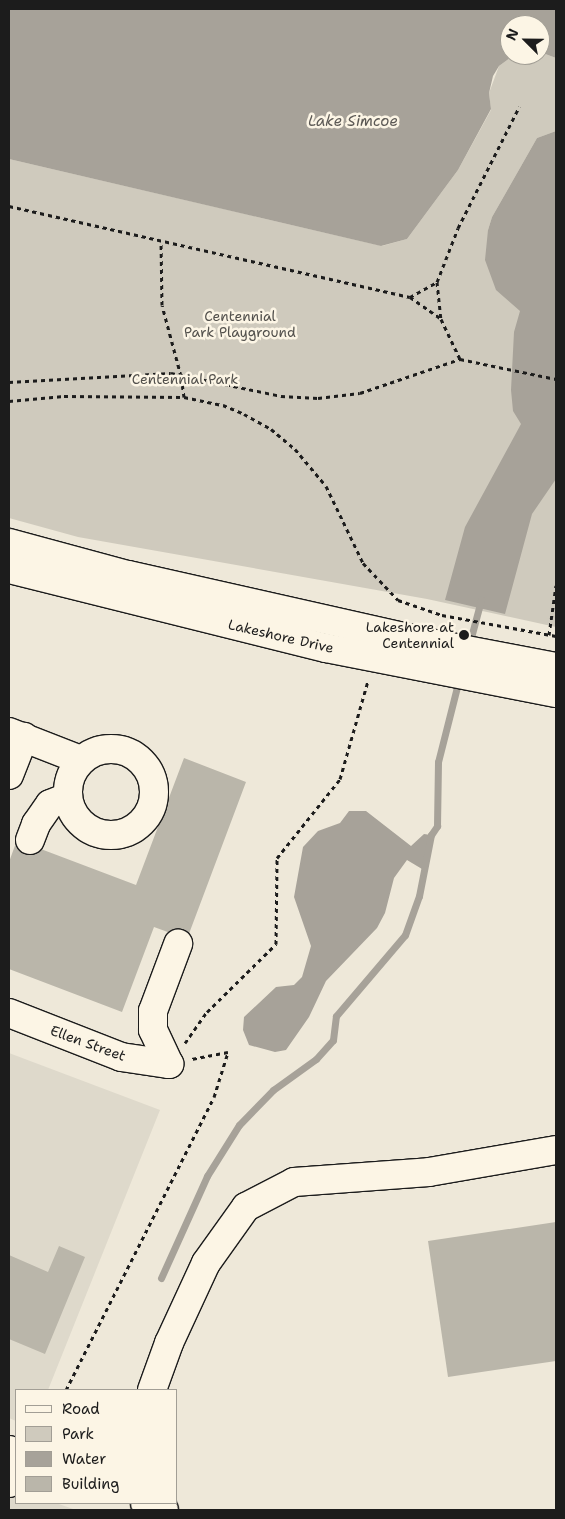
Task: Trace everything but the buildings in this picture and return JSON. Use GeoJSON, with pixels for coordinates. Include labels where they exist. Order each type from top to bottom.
{"type":"FeatureCollection","features":[{"type":"Feature","properties":{"kind":"main road"},"geometry":{"type":"LineString","coordinates":[[9,543],[433,656]]}},
{"type":"Feature","properties":{"kind":"main road","name":"Lakeshore Drive"},"geometry":{"type":"LineString","coordinates":[[9,570],[326,648],[433,656],[490,667],[556,693]]}},
{"type":"Feature","properties":{"kind":"main road"},"geometry":{"type":"LineString","coordinates":[[490,667],[556,667]]}},
{"type":"Feature","properties":{"kind":"main road"},"geometry":{"type":"LineString","coordinates":[[9,775],[16,734],[81,760]]}},
{"type":"Feature","properties":{"kind":"main road"},"geometry":{"type":"LineString","coordinates":[[106,748],[133,754],[151,775],[153,803],[138,826],[125,833],[111,836],[83,826],[73,815],[68,797],[72,772],[81,760],[106,748]]}},
{"type":"Feature","properties":{"kind":"main road"},"geometry":{"type":"LineString","coordinates":[[30,840],[36,824],[50,804],[68,797]]}},
{"type":"Feature","properties":{"kind":"main road"},"geometry":{"type":"LineString","coordinates":[[169,1064],[153,1030],[153,1010],[178,944]]}},
{"type":"Feature","properties":{"kind":"main road","name":"Ellen Street"},"geometry":{"type":"LineString","coordinates":[[9,1013],[121,1057],[169,1064]]}},
{"type":"Feature","properties":{"kind":"main road"},"geometry":{"type":"LineString","coordinates":[[152,1389],[169,1343],[206,1263],[246,1207],[294,1182],[430,1172],[556,1150]]}},
{"type":"Feature","properties":{"kind":"main road"},"geometry":{"type":"LineString","coordinates":[[9,1483],[15,1467]]}},
{"type":"Feature","properties":{"kind":"main road"},"geometry":{"type":"LineString","coordinates":[[148,1504],[164,1510]]}},
{"type":"Feature","properties":{"kind":"path"},"geometry":{"type":"LineString","coordinates":[[460,359],[441,319],[437,282],[458,228],[518,107]]}},
{"type":"Feature","properties":{"kind":"path"},"geometry":{"type":"LineString","coordinates":[[9,206],[410,297],[441,319]]}},
{"type":"Feature","properties":{"kind":"path"},"geometry":{"type":"LineString","coordinates":[[161,241],[162,305],[181,376],[184,397]]}},
{"type":"Feature","properties":{"kind":"path"},"geometry":{"type":"LineString","coordinates":[[410,297],[437,282]]}},
{"type":"Feature","properties":{"kind":"path"},"geometry":{"type":"LineString","coordinates":[[9,382],[171,373],[280,396],[318,398],[360,393],[460,359],[556,379]]}},
{"type":"Feature","properties":{"kind":"path"},"geometry":{"type":"LineString","coordinates":[[9,401],[64,396],[184,397],[223,405],[283,438],[326,486],[356,552],[390,595],[442,615],[556,636]]}},
{"type":"Feature","properties":{"kind":"path"},"geometry":{"type":"LineString","coordinates":[[549,635],[556,586]]}},
{"type":"Feature","properties":{"kind":"path"},"geometry":{"type":"LineString","coordinates":[[169,1064],[207,1012],[276,944],[277,858],[340,778],[368,680]]}},
{"type":"Feature","properties":{"kind":"path"},"geometry":{"type":"LineString","coordinates":[[67,1389],[214,1097],[228,1052],[169,1064]]}},
{"type":"Feature","properties":{"kind":"shaded area"},"geometry":{"type":"Polygon","coordinates":[[[9,1053],[160,1110],[48,1389],[15,1389],[15,1421],[9,1418],[9,1053]]]}},
{"type":"Feature","properties":{"kind":"shaded area"},"geometry":{"type":"Polygon","coordinates":[[[9,1485],[15,1488],[15,1504],[59,1504],[76,1510],[9,1510],[9,1485]]]}},
{"type":"Feature","properties":{"kind":"green space","name":"Centennial Park"},"geometry":{"type":"Polygon","coordinates":[[[550,56],[556,58],[556,131],[537,138],[492,217],[488,230],[556,314],[556,627],[427,599],[78,537],[9,518],[9,159],[382,246],[407,239],[458,170],[491,110],[489,93],[499,66],[550,65],[550,56]]]}},
{"type":"Feature","properties":{"kind":"water","name":"Lake Simcoe"},"geometry":{"type":"Polygon","coordinates":[[[9,9],[556,9],[556,58],[550,56],[550,15],[500,15],[500,65],[493,76],[489,93],[491,109],[458,170],[407,239],[381,246],[9,159],[9,9]]]}},
{"type":"Feature","properties":{"kind":"water"},"geometry":{"type":"Polygon","coordinates":[[[556,131],[556,479],[532,514],[505,614],[445,600],[465,527],[521,424],[513,411],[511,390],[514,332],[520,311],[496,290],[485,260],[488,230],[492,217],[537,138],[556,131]]]}},
{"type":"Feature","properties":{"kind":"water"},"geometry":{"type":"Polygon","coordinates":[[[349,811],[366,811],[411,846],[424,834],[431,835],[429,852],[422,869],[407,860],[394,878],[385,913],[377,928],[326,981],[309,1017],[286,1050],[275,1052],[249,1045],[243,1030],[244,1017],[276,987],[294,985],[302,977],[311,946],[294,897],[303,847],[318,831],[340,823],[349,811]]]}},
{"type":"Feature","properties":{"kind":"waterway"},"geometry":{"type":"LineString","coordinates":[[469,645],[481,600]]}},
{"type":"Feature","properties":{"kind":"waterway"},"geometry":{"type":"LineString","coordinates":[[161,1278],[207,1176],[239,1125],[273,1090],[316,1059],[333,1040],[336,1016],[405,935],[419,896],[431,835],[437,826],[438,762],[459,679]]}},
{"type":"Feature","properties":{"kind":"place","name":"Lakeshore at Centennial"},"geometry":{"type":"Point","coordinates":[464,635]}},
{"type":"Feature","properties":{"kind":"park label","name":"Centennial Park Playground"},"geometry":{"type":"Point","coordinates":[240,324]}}]}
